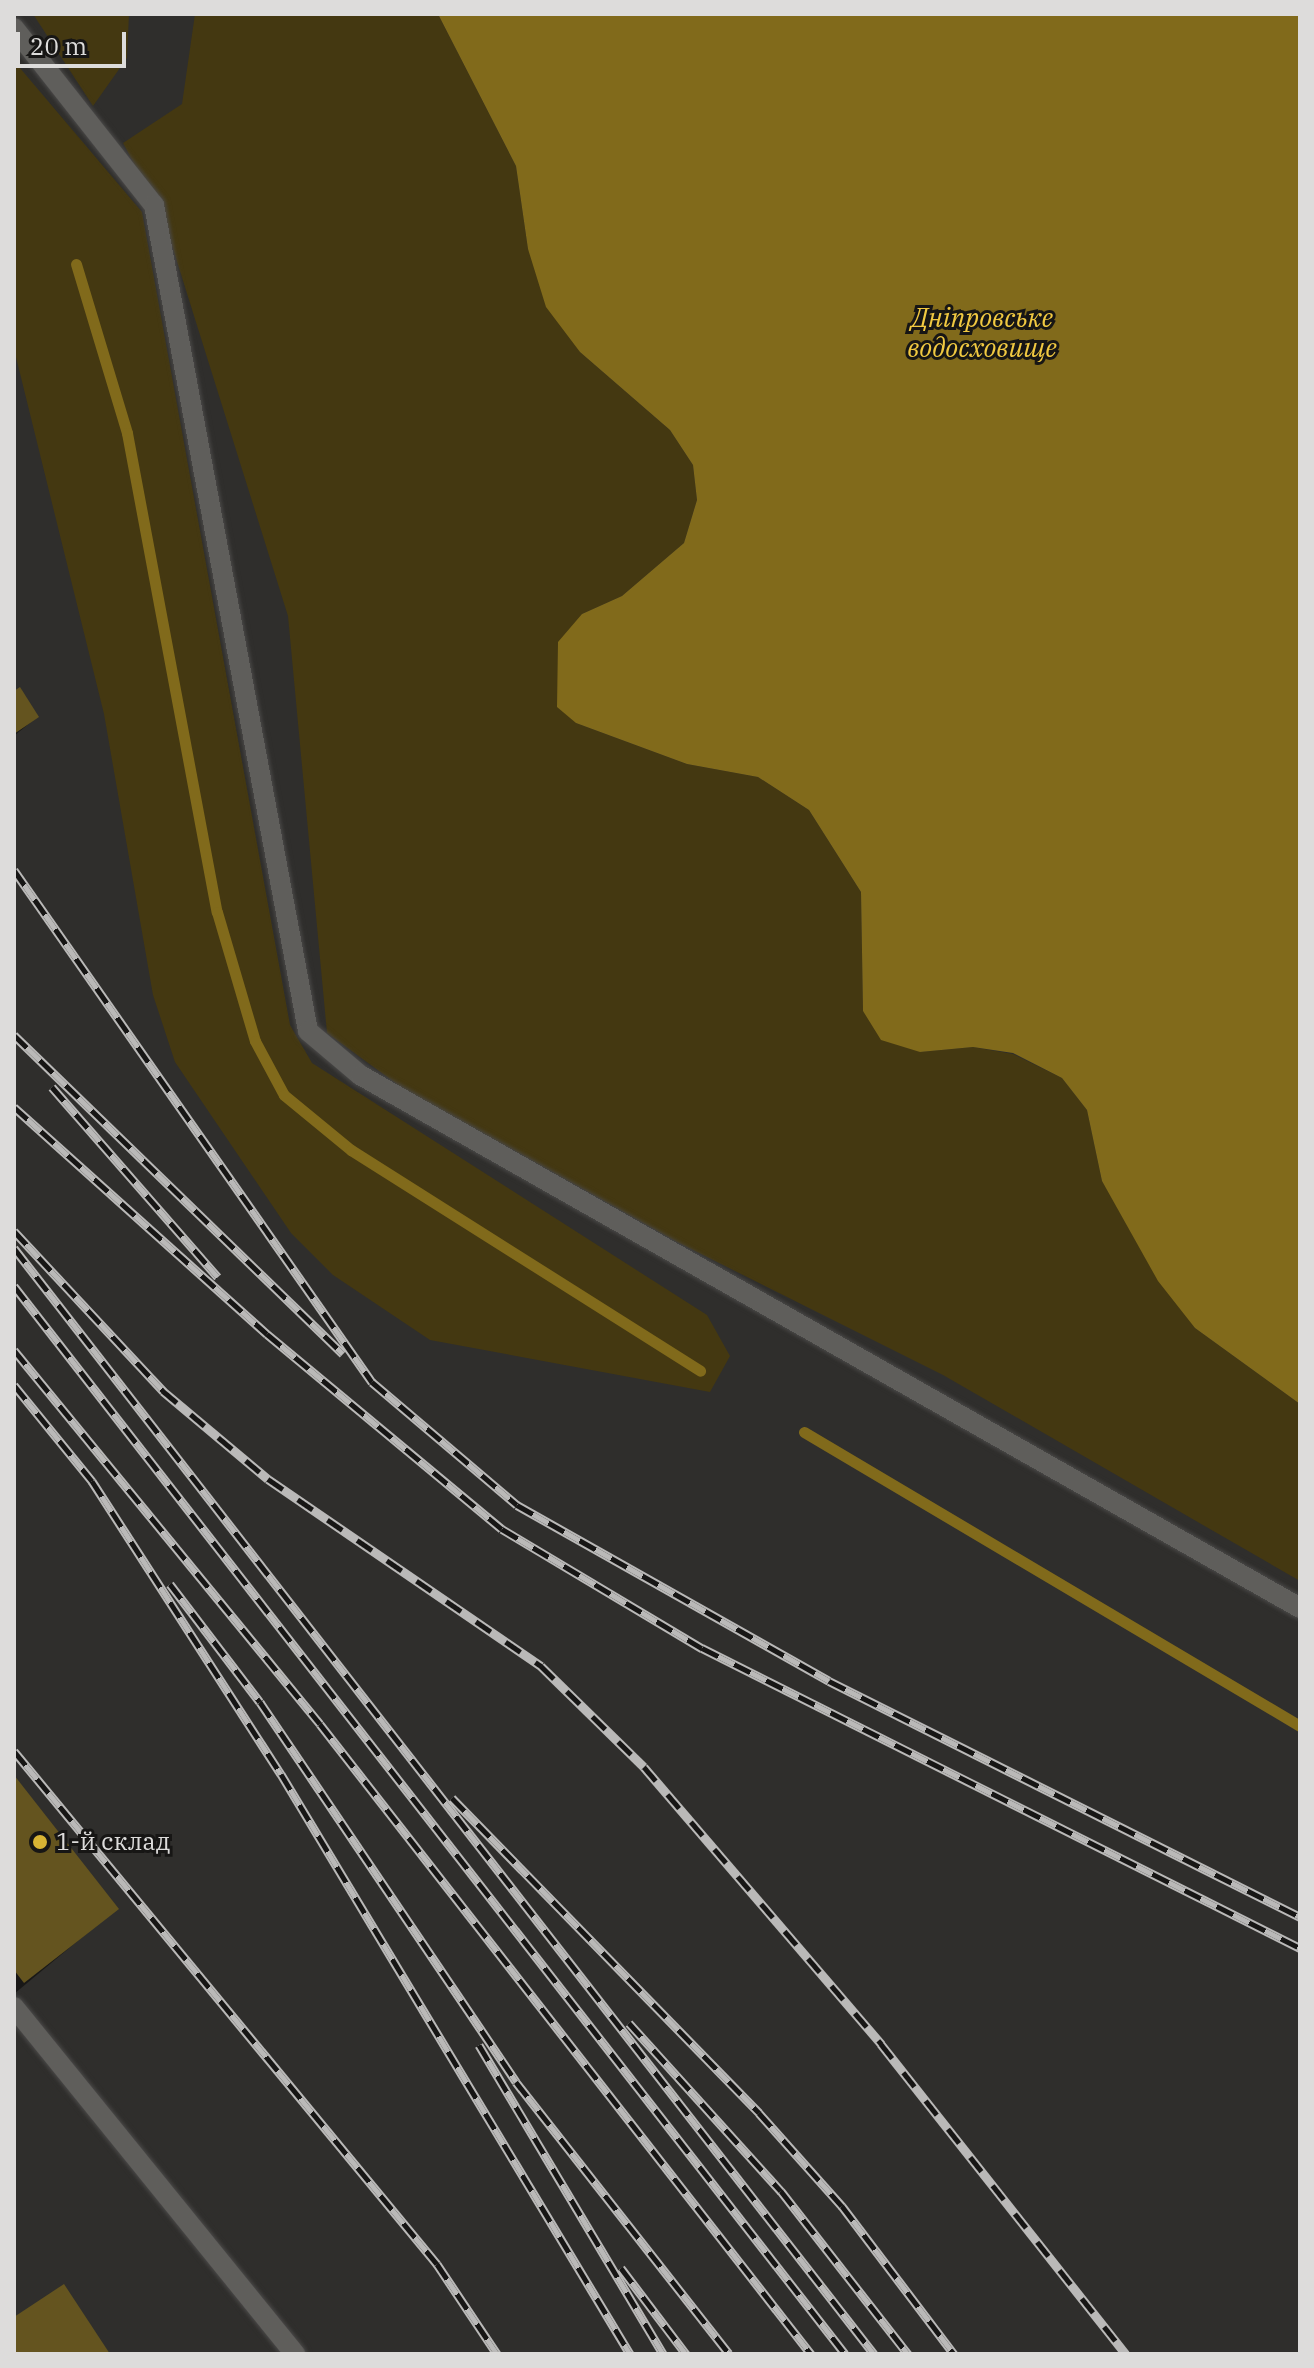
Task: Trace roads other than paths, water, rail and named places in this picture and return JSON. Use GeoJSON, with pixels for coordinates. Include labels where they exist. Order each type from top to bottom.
{"type":"FeatureCollection","features":[{"type":"Feature","properties":{"kind":"lane"},"geometry":{"type":"LineString","coordinates":[[14,28],[154,205],[308,1031],[360,1075],[1300,1608]]}},
{"type":"Feature","properties":{"kind":"lane"},"geometry":{"type":"LineString","coordinates":[[14,2007],[295,2354]]}},
{"type":"Feature","properties":{"kind":"water","name":"Дніпровське водосховище"},"geometry":{"type":"Polygon","coordinates":[[[438,14],[1300,14],[1300,1404],[1195,1328],[1158,1281],[1102,1181],[1087,1110],[1062,1078],[1013,1053],[973,1047],[920,1052],[881,1040],[863,1011],[861,892],[809,810],[758,777],[687,764],[576,723],[557,707],[558,642],[582,614],[622,596],[684,543],[697,500],[693,465],[670,430],[580,352],[546,307],[528,249],[516,166],[438,14]]]}},
{"type":"Feature","properties":{"kind":"waterway"},"geometry":{"type":"LineString","coordinates":[[76,264],[127,433],[217,912],[255,1041],[284,1095],[351,1150],[700,1371]]}},
{"type":"Feature","properties":{"kind":"waterway"},"geometry":{"type":"LineString","coordinates":[[804,1432],[1300,1726]]}},
{"type":"Feature","properties":{"kind":"railway"},"geometry":{"type":"LineString","coordinates":[[14,870],[372,1382],[517,1505],[829,1681],[1300,1917]]}},
{"type":"Feature","properties":{"kind":"railway"},"geometry":{"type":"LineString","coordinates":[[14,1035],[343,1354]]}},
{"type":"Feature","properties":{"kind":"railway"},"geometry":{"type":"LineString","coordinates":[[52,1087],[218,1277]]}},
{"type":"Feature","properties":{"kind":"railway"},"geometry":{"type":"LineString","coordinates":[[14,1107],[267,1334],[502,1529],[702,1648],[1300,1948]]}},
{"type":"Feature","properties":{"kind":"railway"},"geometry":{"type":"LineString","coordinates":[[14,1231],[163,1391],[268,1479],[541,1666],[644,1767],[881,2044],[1126,2354]]}},
{"type":"Feature","properties":{"kind":"railway"},"geometry":{"type":"LineString","coordinates":[[14,1248],[874,2354]]}},
{"type":"Feature","properties":{"kind":"railway"},"geometry":{"type":"LineString","coordinates":[[14,1286],[845,2354]]}},
{"type":"Feature","properties":{"kind":"railway"},"geometry":{"type":"LineString","coordinates":[[14,1350],[320,1724],[811,2354]]}},
{"type":"Feature","properties":{"kind":"railway"},"geometry":{"type":"LineString","coordinates":[[14,1385],[92,1481],[281,1774],[630,2354]]}},
{"type":"Feature","properties":{"kind":"railway"},"geometry":{"type":"LineString","coordinates":[[170,1584],[260,1702],[516,2082],[729,2354]]}},
{"type":"Feature","properties":{"kind":"railway"},"geometry":{"type":"LineString","coordinates":[[14,1751],[437,2264],[497,2354]]}},
{"type":"Feature","properties":{"kind":"railway"},"geometry":{"type":"LineString","coordinates":[[452,1798],[759,2113],[842,2206],[954,2354]]}},
{"type":"Feature","properties":{"kind":"railway"},"geometry":{"type":"LineString","coordinates":[[629,2023],[781,2191],[908,2354]]}},
{"type":"Feature","properties":{"kind":"railway"},"geometry":{"type":"LineString","coordinates":[[479,2045],[663,2354]]}},
{"type":"Feature","properties":{"kind":"railway"},"geometry":{"type":"LineString","coordinates":[[621,2268],[686,2354]]}},
{"type":"Feature","properties":{"kind":"place","name":"1-й склад"},"geometry":{"type":"Point","coordinates":[40,1842]}}]}
